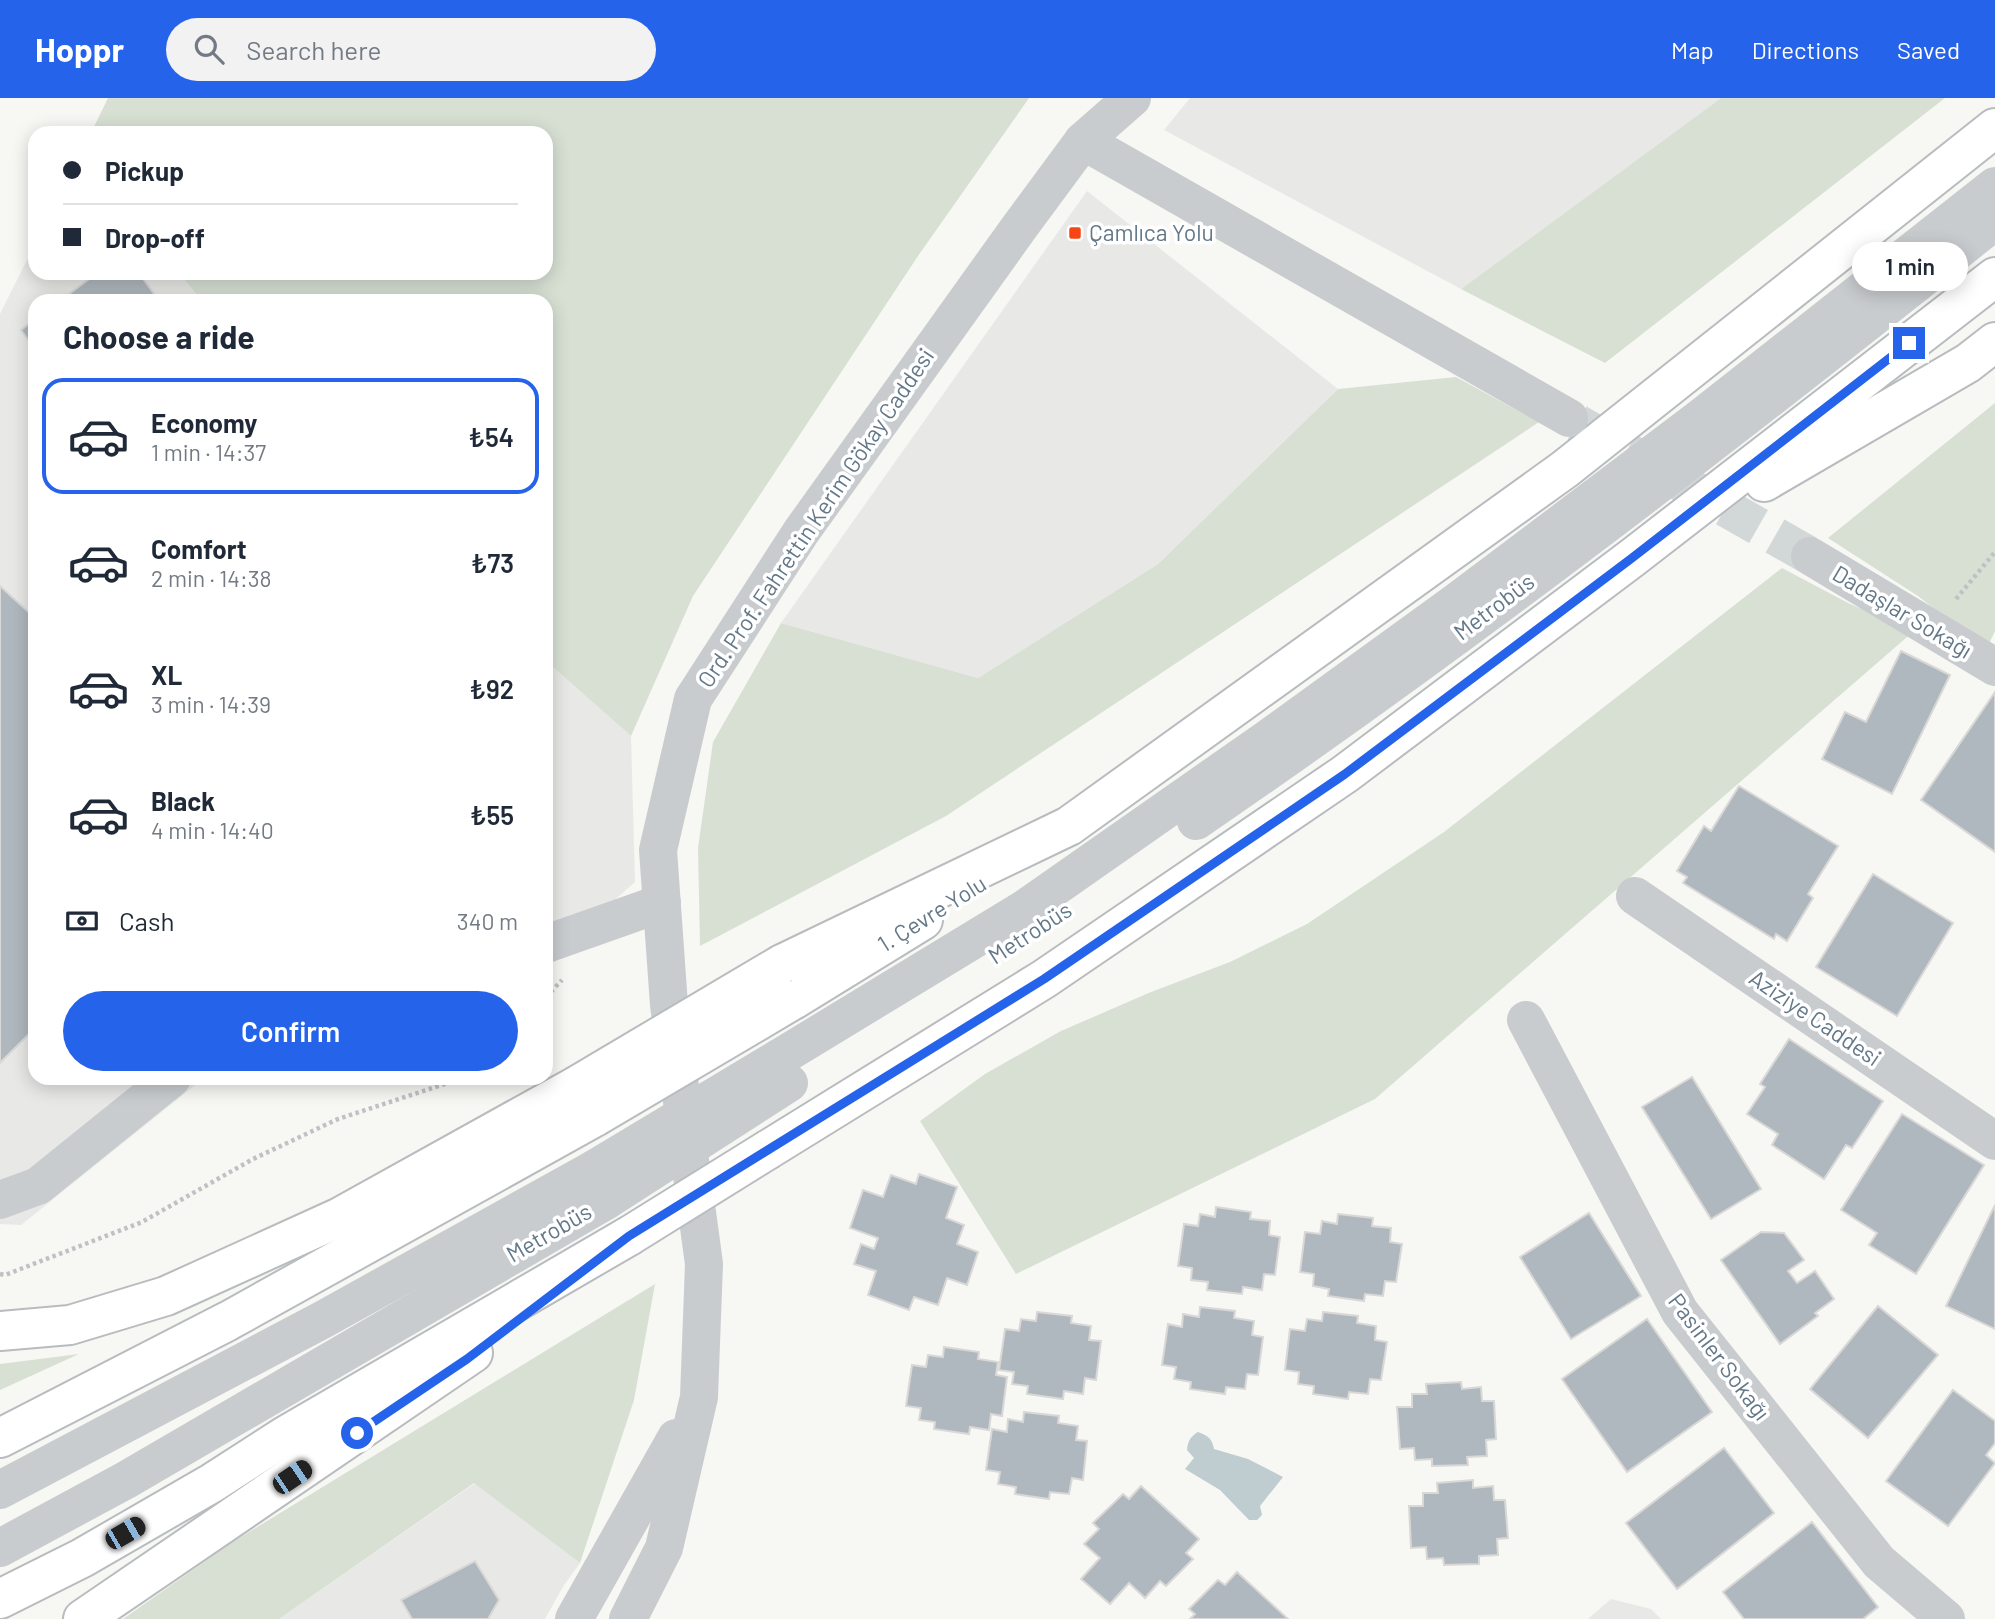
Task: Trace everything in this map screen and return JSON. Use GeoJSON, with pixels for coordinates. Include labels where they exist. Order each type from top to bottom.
{"type":"FeatureCollection","features":[{"type":"Feature","properties":{"kind":"highway"},"geometry":{"type":"LineString","coordinates":[[0,1438],[228,1321],[586,1101],[782,964],[1069,825],[1565,469],[1995,128]]}},
{"type":"Feature","properties":{"kind":"highway"},"geometry":{"type":"LineString","coordinates":[[0,1599],[82,1558],[212,1483],[285,1436],[629,1236],[1044,979],[1323,789],[1632,558],[1995,277]]}},
{"type":"Feature","properties":{"kind":"highway"},"geometry":{"type":"LineString","coordinates":[[1632,558],[1968,363],[1995,342]]}},
{"type":"Feature","properties":{"kind":"highway","name":"1. Çevre Yolu"},"geometry":{"type":"LineString","coordinates":[[586,1101],[793,1000],[981,884],[1069,825]]}},
{"type":"Feature","properties":{"kind":"highway"},"geometry":{"type":"LineString","coordinates":[[0,1331],[70,1325],[166,1296],[338,1219],[586,1101]]}},
{"type":"Feature","properties":{"kind":"highway"},"geometry":{"type":"LineString","coordinates":[[83,1619],[467,1359],[629,1236]]}},
{"type":"Feature","properties":{"kind":"street","name":"Ord. Prof. Fahrettin Kerim Gökay Caddesi"},"geometry":{"type":"LineString","coordinates":[[1083,141],[1101,98]]}},
{"type":"Feature","properties":{"kind":"street","name":"Ord. Prof. Fahrettin Kerim Gökay Caddesi"},"geometry":{"type":"LineString","coordinates":[[628,1619],[664,1548],[699,1397],[704,1264],[669,1005],[658,850],[693,699],[801,532],[1083,141],[1132,98]]}},
{"type":"Feature","properties":{"kind":"street"},"geometry":{"type":"LineString","coordinates":[[1083,141],[1569,418]]}},
{"type":"Feature","properties":{"kind":"street","name":"Metrobüs"},"geometry":{"type":"LineString","coordinates":[[0,1548],[138,1473],[784,1070],[1024,909],[1455,603],[1688,427],[1995,186]]}},
{"type":"Feature","properties":{"kind":"street","name":"Metrobüs"},"geometry":{"type":"LineString","coordinates":[[784,1070],[1041,928],[1283,762],[1708,446],[1995,221]]}},
{"type":"Feature","properties":{"kind":"street","name":"Dadaşlar Sokağı"},"geometry":{"type":"LineString","coordinates":[[1810,556],[1995,667]]}},
{"type":"Feature","properties":{"kind":"street","name":"Aziziye Caddesi"},"geometry":{"type":"LineString","coordinates":[[1635,896],[1995,1140]]}},
{"type":"Feature","properties":{"kind":"street"},"geometry":{"type":"LineString","coordinates":[[553,942],[662,903]]}},
{"type":"Feature","properties":{"kind":"street","name":"Pasinler Sokağı"},"geometry":{"type":"LineString","coordinates":[[1526,1020],[1680,1312],[1879,1562],[1946,1619]]}},
{"type":"Feature","properties":{"kind":"street"},"geometry":{"type":"LineString","coordinates":[[0,1200],[38,1186],[163,1085]]}},
{"type":"Feature","properties":{"kind":"street","name":"Metrobüs"},"geometry":{"type":"LineString","coordinates":[[0,1490],[324,1319],[600,1184]]}},
{"type":"Feature","properties":{"kind":"street","name":"Ord. Prof. Fahrettin Kerim Gökay Caddesi"},"geometry":{"type":"LineString","coordinates":[[574,1619],[699,1397]]}},
{"type":"Feature","properties":{"kind":"path"},"geometry":{"type":"LineString","coordinates":[[1931,629],[1995,552]]}},
{"type":"Feature","properties":{"kind":"path"},"geometry":{"type":"LineString","coordinates":[[0,1274],[5,1275],[142,1222],[253,1159],[338,1119],[442,1085]]}},
{"type":"Feature","properties":{"kind":"shaded area"},"geometry":{"type":"Polygon","coordinates":[[[108,98],[1029,98],[918,256],[693,596],[631,736],[553,667],[553,294],[196,294],[185,280],[553,280],[553,126],[94,126],[108,98]]]}},
{"type":"Feature","properties":{"kind":"shaded area"},"geometry":{"type":"Polygon","coordinates":[[[1190,98],[1721,98],[1461,289],[1164,130],[1190,98]]]}},
{"type":"Feature","properties":{"kind":"shaded area"},"geometry":{"type":"Polygon","coordinates":[[[1721,98],[1945,98],[1605,363],[1461,289],[1721,98]]]}},
{"type":"Feature","properties":{"kind":"shaded area"},"geometry":{"type":"Polygon","coordinates":[[[1087,191],[1338,389],[1158,564],[978,678],[781,623],[1087,191]]]}},
{"type":"Feature","properties":{"kind":"shaded area"},"geometry":{"type":"Polygon","coordinates":[[[28,258],[28,280],[185,280],[196,294],[28,294],[28,1085],[195,1085],[21,1225],[0,1224],[0,314],[28,258]]]}},
{"type":"Feature","properties":{"kind":"shaded area"},"geometry":{"type":"Polygon","coordinates":[[[1456,377],[1539,422],[946,816],[700,946],[698,848],[713,742],[781,623],[978,678],[1158,564],[1338,389],[1456,377]]]}},
{"type":"Feature","properties":{"kind":"shaded area"},"geometry":{"type":"Polygon","coordinates":[[[1995,403],[1995,631],[1986,650],[1918,596],[1828,538],[1995,403]]]}},
{"type":"Feature","properties":{"kind":"shaded area"},"geometry":{"type":"Polygon","coordinates":[[[1782,568],[1850,604],[1914,631],[1375,1099],[1016,1274],[920,1121],[985,1074],[1061,1031],[1230,962],[1307,924],[1444,832],[1782,568]]]}},
{"type":"Feature","properties":{"kind":"shaded area"},"geometry":{"type":"Polygon","coordinates":[[[553,667],[631,736],[635,882],[553,954],[553,667]]]}},
{"type":"Feature","properties":{"kind":"shaded area"},"geometry":{"type":"Polygon","coordinates":[[[655,1284],[634,1400],[580,1563],[474,1483],[279,1619],[123,1619],[231,1543],[655,1284]]]}},
{"type":"Feature","properties":{"kind":"shaded area"},"geometry":{"type":"Polygon","coordinates":[[[79,1354],[0,1390],[0,1364],[79,1354]]]}},
{"type":"Feature","properties":{"kind":"shaded area"},"geometry":{"type":"Polygon","coordinates":[[[1198,1432],[1209,1438],[1214,1449],[1248,1459],[1283,1477],[1260,1506],[1262,1515],[1257,1520],[1249,1520],[1220,1490],[1185,1469],[1194,1458],[1187,1450],[1189,1442],[1198,1432]]]}},
{"type":"Feature","properties":{"kind":"shaded area"},"geometry":{"type":"Polygon","coordinates":[[[475,1483],[580,1563],[545,1619],[279,1619],[475,1483]]]}},
{"type":"Feature","properties":{"kind":"shaded area"},"geometry":{"type":"Polygon","coordinates":[[[1611,1599],[1651,1609],[1661,1619],[1588,1619],[1611,1599]]]}},
{"type":"Feature","properties":{"kind":"building"},"geometry":{"type":"Polygon","coordinates":[[[88,280],[144,280],[154,294],[69,294],[88,280]]]}},
{"type":"Feature","properties":{"kind":"building"},"geometry":{"type":"Polygon","coordinates":[[[28,324],[28,340],[21,330],[28,324]]]}},
{"type":"Feature","properties":{"kind":"building"},"geometry":{"type":"Polygon","coordinates":[[[0,586],[28,612],[28,1035],[0,1063],[0,586]]]}},
{"type":"Feature","properties":{"kind":"building"},"geometry":{"type":"Polygon","coordinates":[[[1901,651],[1950,675],[1892,794],[1822,759],[1845,712],[1866,722],[1901,651]]]}},
{"type":"Feature","properties":{"kind":"building"},"geometry":{"type":"Polygon","coordinates":[[[1995,692],[1995,852],[1921,800],[1995,692]]]}},
{"type":"Feature","properties":{"kind":"building"},"geometry":{"type":"Polygon","coordinates":[[[1739,786],[1838,846],[1808,894],[1813,898],[1787,941],[1776,934],[1774,939],[1683,883],[1687,877],[1677,871],[1704,826],[1711,831],[1739,786]]]}},
{"type":"Feature","properties":{"kind":"building"},"geometry":{"type":"Polygon","coordinates":[[[1873,874],[1953,923],[1897,1016],[1816,967],[1873,874]]]}},
{"type":"Feature","properties":{"kind":"building"},"geometry":{"type":"Polygon","coordinates":[[[1789,1039],[1883,1101],[1852,1148],[1846,1145],[1824,1179],[1772,1145],[1778,1134],[1747,1114],[1765,1087],[1760,1084],[1789,1039]]]}},
{"type":"Feature","properties":{"kind":"building"},"geometry":{"type":"Polygon","coordinates":[[[1692,1077],[1761,1189],[1711,1219],[1642,1107],[1692,1077]]]}},
{"type":"Feature","properties":{"kind":"building"},"geometry":{"type":"Polygon","coordinates":[[[1902,1114],[1984,1165],[1916,1274],[1869,1245],[1877,1233],[1841,1210],[1902,1114]]]}},
{"type":"Feature","properties":{"kind":"building"},"geometry":{"type":"Polygon","coordinates":[[[919,1174],[957,1187],[946,1218],[964,1225],[957,1244],[978,1252],[967,1285],[947,1278],[938,1305],[914,1297],[909,1310],[868,1295],[876,1271],[854,1264],[861,1244],[874,1249],[878,1238],[850,1228],[863,1190],[883,1197],[891,1175],[916,1184],[919,1174]]]}},
{"type":"Feature","properties":{"kind":"building"},"geometry":{"type":"Polygon","coordinates":[[[1995,1205],[1995,1329],[1946,1306],[1995,1205]]]}},
{"type":"Feature","properties":{"kind":"building"},"geometry":{"type":"Polygon","coordinates":[[[1216,1207],[1251,1212],[1250,1219],[1270,1221],[1269,1235],[1280,1237],[1275,1275],[1264,1274],[1262,1290],[1243,1287],[1242,1294],[1207,1290],[1208,1282],[1191,1280],[1192,1268],[1178,1266],[1184,1224],[1198,1226],[1200,1214],[1215,1217],[1216,1207]]]}},
{"type":"Feature","properties":{"kind":"building"},"geometry":{"type":"Polygon","coordinates":[[[1589,1213],[1641,1296],[1571,1339],[1520,1257],[1589,1213]]]}},
{"type":"Feature","properties":{"kind":"building"},"geometry":{"type":"Polygon","coordinates":[[[1338,1214],[1373,1218],[1372,1226],[1391,1228],[1390,1242],[1402,1244],[1396,1282],[1385,1281],[1383,1296],[1365,1294],[1364,1301],[1328,1296],[1329,1289],[1313,1286],[1314,1274],[1300,1272],[1305,1232],[1320,1234],[1322,1221],[1337,1224],[1338,1214]]]}},
{"type":"Feature","properties":{"kind":"building"},"geometry":{"type":"Polygon","coordinates":[[[1761,1232],[1784,1233],[1804,1260],[1788,1271],[1797,1283],[1815,1271],[1834,1299],[1815,1313],[1818,1316],[1780,1344],[1721,1260],[1761,1232]]]}},
{"type":"Feature","properties":{"kind":"building"},"geometry":{"type":"Polygon","coordinates":[[[1878,1306],[1938,1355],[1868,1438],[1810,1389],[1878,1306]]]}},
{"type":"Feature","properties":{"kind":"building"},"geometry":{"type":"Polygon","coordinates":[[[1200,1307],[1235,1311],[1234,1318],[1254,1321],[1252,1335],[1263,1337],[1258,1375],[1247,1374],[1245,1389],[1226,1387],[1225,1394],[1190,1389],[1191,1382],[1174,1379],[1176,1367],[1162,1365],[1168,1324],[1182,1327],[1183,1314],[1199,1317],[1200,1307]]]}},
{"type":"Feature","properties":{"kind":"building"},"geometry":{"type":"Polygon","coordinates":[[[1037,1312],[1072,1316],[1071,1323],[1091,1326],[1089,1340],[1101,1341],[1096,1380],[1085,1378],[1083,1394],[1064,1391],[1063,1399],[1027,1394],[1028,1386],[1012,1384],[1014,1372],[999,1370],[1005,1329],[1019,1331],[1021,1319],[1036,1321],[1037,1312]]]}},
{"type":"Feature","properties":{"kind":"building"},"geometry":{"type":"Polygon","coordinates":[[[1323,1312],[1358,1316],[1357,1323],[1376,1326],[1375,1340],[1387,1342],[1381,1380],[1370,1379],[1368,1394],[1349,1392],[1348,1399],[1313,1394],[1314,1386],[1298,1384],[1299,1372],[1285,1370],[1290,1329],[1305,1331],[1307,1319],[1322,1321],[1323,1312]]]}},
{"type":"Feature","properties":{"kind":"building"},"geometry":{"type":"Polygon","coordinates":[[[1647,1319],[1712,1412],[1627,1472],[1562,1379],[1647,1319]]]}},
{"type":"Feature","properties":{"kind":"building"},"geometry":{"type":"Polygon","coordinates":[[[944,1347],[979,1352],[978,1359],[998,1362],[996,1375],[1007,1377],[1002,1416],[991,1414],[989,1430],[970,1427],[969,1434],[934,1429],[935,1422],[919,1420],[921,1408],[906,1406],[912,1365],[926,1367],[928,1355],[943,1357],[944,1347]]]}},
{"type":"Feature","properties":{"kind":"building"},"geometry":{"type":"Polygon","coordinates":[[[1461,1382],[1462,1389],[1481,1387],[1482,1401],[1494,1401],[1496,1439],[1486,1440],[1487,1456],[1467,1457],[1468,1465],[1432,1466],[1432,1459],[1415,1460],[1414,1448],[1400,1449],[1397,1407],[1412,1407],[1412,1394],[1427,1394],[1426,1384],[1461,1382]]]}},
{"type":"Feature","properties":{"kind":"building"},"geometry":{"type":"Polygon","coordinates":[[[1953,1390],[1995,1421],[1995,1443],[1986,1455],[1995,1463],[1948,1526],[1886,1481],[1953,1390]]]}},
{"type":"Feature","properties":{"kind":"building"},"geometry":{"type":"Polygon","coordinates":[[[1024,1412],[1059,1416],[1058,1423],[1078,1426],[1076,1440],[1087,1441],[1083,1480],[1072,1478],[1069,1494],[1050,1492],[1049,1499],[1015,1494],[1016,1487],[998,1484],[1000,1472],[986,1470],[992,1429],[1007,1432],[1008,1419],[1023,1422],[1024,1412]]]}},
{"type":"Feature","properties":{"kind":"building"},"geometry":{"type":"Polygon","coordinates":[[[1724,1448],[1774,1513],[1677,1589],[1626,1523],[1724,1448]]]}},
{"type":"Feature","properties":{"kind":"building"},"geometry":{"type":"Polygon","coordinates":[[[1473,1480],[1473,1488],[1493,1486],[1494,1500],[1505,1500],[1508,1538],[1497,1539],[1498,1555],[1479,1556],[1479,1564],[1444,1565],[1443,1558],[1427,1559],[1426,1547],[1411,1548],[1409,1506],[1423,1506],[1423,1493],[1438,1493],[1437,1483],[1473,1480]]]}},
{"type":"Feature","properties":{"kind":"building"},"geometry":{"type":"Polygon","coordinates":[[[1141,1486],[1199,1539],[1186,1553],[1193,1559],[1166,1586],[1160,1581],[1145,1598],[1129,1583],[1110,1604],[1081,1579],[1100,1558],[1084,1544],[1099,1529],[1093,1523],[1123,1494],[1129,1499],[1141,1486]]]}},
{"type":"Feature","properties":{"kind":"building"},"geometry":{"type":"Polygon","coordinates":[[[1812,1522],[1878,1607],[1863,1619],[1744,1619],[1723,1592],[1812,1522]]]}},
{"type":"Feature","properties":{"kind":"building"},"geometry":{"type":"Polygon","coordinates":[[[475,1561],[499,1600],[488,1619],[412,1619],[401,1600],[475,1561]]]}},
{"type":"Feature","properties":{"kind":"building"},"geometry":{"type":"Polygon","coordinates":[[[1237,1572],[1288,1619],[1190,1619],[1195,1614],[1189,1609],[1218,1580],[1225,1585],[1237,1572]]]}},
{"type":"Feature","properties":{"kind":"tunnel"},"geometry":{"type":"LineString","coordinates":[[1577,423],[1810,556]]}},
{"type":"Feature","properties":{"kind":"place","name":"Çamlıca Yolu"},"geometry":{"type":"Point","coordinates":[1075,233]}},
{"type":"Feature","properties":{"kind":"route"},"geometry":{"type":"LineString","coordinates":[[357,1433],[467,1359],[629,1236],[1044,979],[1345,774],[1632,558],[1909,343]]}}]}
